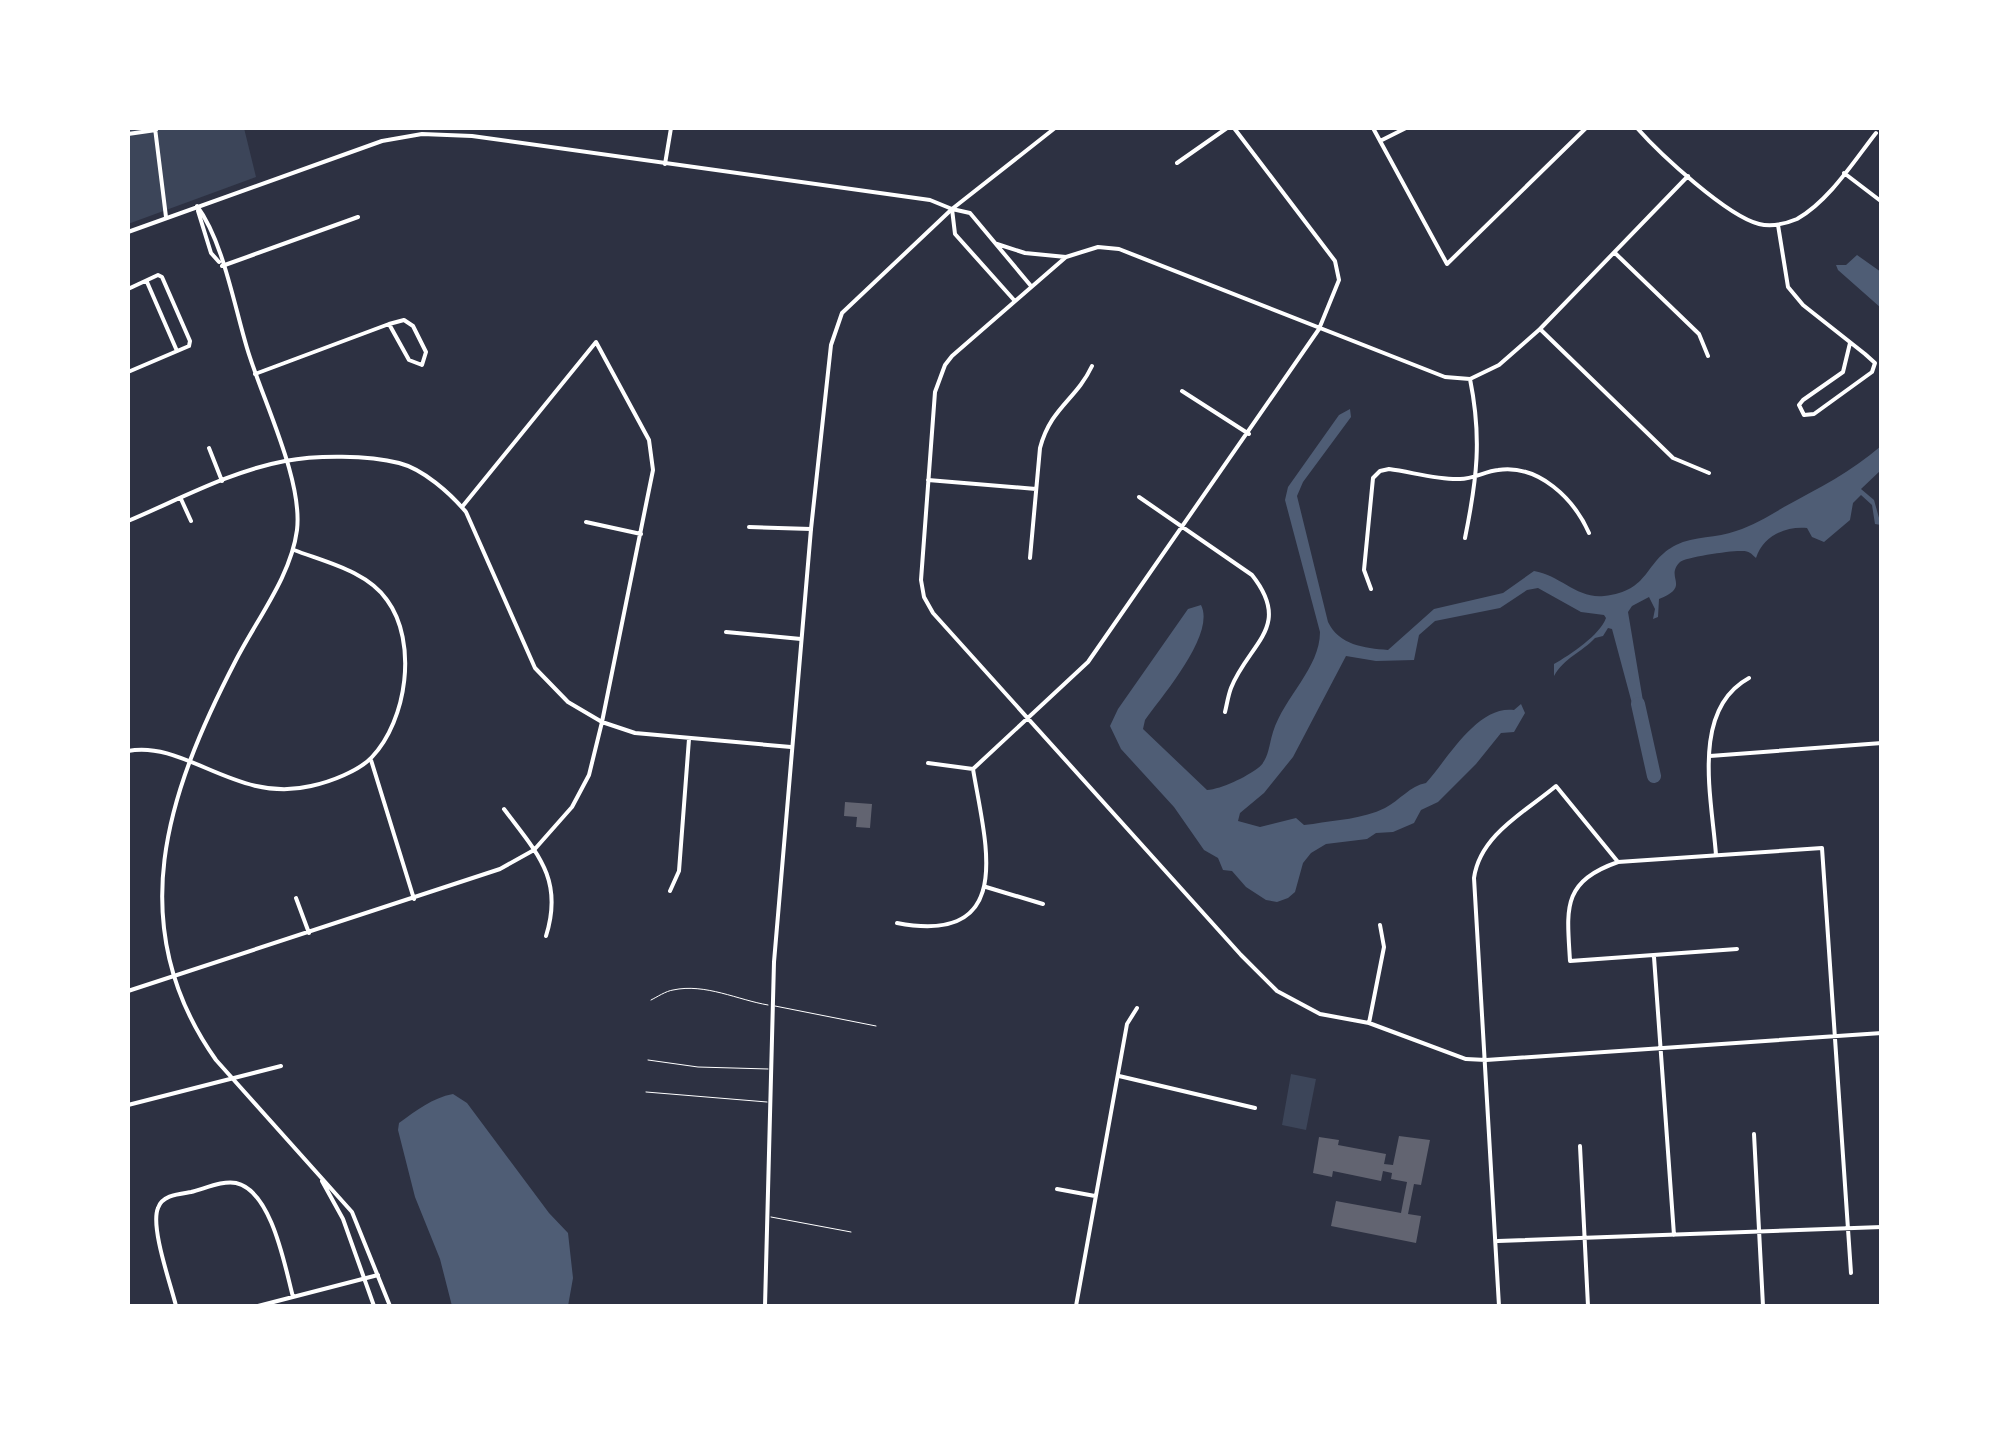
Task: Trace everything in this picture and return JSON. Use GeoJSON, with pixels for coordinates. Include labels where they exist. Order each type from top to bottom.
{"type":"FeatureCollection","features":[{"type":"Feature","properties":{"kind":"street"},"geometry":{"type":"LineString","coordinates":[[665,164],[671,128]]}},
{"type":"Feature","properties":{"kind":"street"},"geometry":{"type":"LineString","coordinates":[[765,1306],[773,1006],[800,639],[834,330],[842,313],[859,294],[952,208],[1054,128]]}},
{"type":"Feature","properties":{"kind":"street"},"geometry":{"type":"LineString","coordinates":[[972,769],[1088,662],[1318,329],[1338,280],[1334,261],[1231,128],[1177,163]]}},
{"type":"Feature","properties":{"kind":"street"},"geometry":{"type":"LineString","coordinates":[[1373,128],[1446,264],[1586,128]]}},
{"type":"Feature","properties":{"kind":"street"},"geometry":{"type":"LineString","coordinates":[[1380,141],[1406,128]]}},
{"type":"Feature","properties":{"kind":"street"},"geometry":{"type":"LineString","coordinates":[[1637,128],[1688,176],[1739,216],[1760,224],[1778,225],[1812,207],[1876,132]]}},
{"type":"Feature","properties":{"kind":"street"},"geometry":{"type":"LineString","coordinates":[[128,134],[156,129],[166,218]]}},
{"type":"Feature","properties":{"kind":"street"},"geometry":{"type":"LineString","coordinates":[[128,232],[382,141],[442,130],[930,200],[970,213],[1030,286]]}},
{"type":"Feature","properties":{"kind":"street"},"geometry":{"type":"LineString","coordinates":[[1844,172],[1882,202]]}},
{"type":"Feature","properties":{"kind":"street"},"geometry":{"type":"LineString","coordinates":[[1688,176],[1540,329],[1499,365],[1470,378],[1444,377],[1118,250],[1098,247],[1066,257],[944,365],[935,392],[920,580],[933,613],[1241,955],[1277,990],[1320,1014],[1369,1023],[1466,1058],[1486,1060],[1882,1033]]}},
{"type":"Feature","properties":{"kind":"street"},"geometry":{"type":"LineString","coordinates":[[197,206],[208,221],[298,505],[292,550],[235,662],[173,807],[162,860],[163,930],[175,976],[199,1036],[352,1212],[390,1306]]}},
{"type":"Feature","properties":{"kind":"street"},"geometry":{"type":"LineString","coordinates":[[952,208],[955,234],[1014,300]]}},
{"type":"Feature","properties":{"kind":"street"},"geometry":{"type":"LineString","coordinates":[[222,266],[358,216]]}},
{"type":"Feature","properties":{"kind":"street"},"geometry":{"type":"LineString","coordinates":[[1778,225],[1788,287],[1803,305],[1871,359],[1875,368],[1814,414],[1804,415],[1799,404],[1844,372],[1850,343]]}},
{"type":"Feature","properties":{"kind":"street"},"geometry":{"type":"LineString","coordinates":[[995,243],[1025,252],[1066,257]]}},
{"type":"Feature","properties":{"kind":"street"},"geometry":{"type":"LineString","coordinates":[[1615,253],[1699,334],[1708,356]]}},
{"type":"Feature","properties":{"kind":"street"},"geometry":{"type":"LineString","coordinates":[[128,290],[162,277],[190,341],[189,346],[128,372]]}},
{"type":"Feature","properties":{"kind":"street"},"geometry":{"type":"LineString","coordinates":[[146,281],[177,351]]}},
{"type":"Feature","properties":{"kind":"street"},"geometry":{"type":"LineString","coordinates":[[255,374],[389,324],[404,320],[413,326],[426,352],[422,366],[410,360],[389,324]]}},
{"type":"Feature","properties":{"kind":"street"},"geometry":{"type":"LineString","coordinates":[[1540,329],[1672,458],[1709,473]]}},
{"type":"Feature","properties":{"kind":"street"},"geometry":{"type":"LineString","coordinates":[[128,992],[500,869],[534,850],[572,808],[588,775],[602,722],[652,470],[648,440],[596,342],[462,507]]}},
{"type":"Feature","properties":{"kind":"street"},"geometry":{"type":"LineString","coordinates":[[1030,558],[1044,432],[1060,405],[1083,385],[1092,366]]}},
{"type":"Feature","properties":{"kind":"street"},"geometry":{"type":"LineString","coordinates":[[1465,538],[1478,475],[1470,378]]}},
{"type":"Feature","properties":{"kind":"street"},"geometry":{"type":"LineString","coordinates":[[1182,392],[1249,434]]}},
{"type":"Feature","properties":{"kind":"street"},"geometry":{"type":"LineString","coordinates":[[209,448],[222,481]]}},
{"type":"Feature","properties":{"kind":"street"},"geometry":{"type":"LineString","coordinates":[[128,522],[222,481],[285,460],[351,458],[402,464],[450,494],[462,507],[535,668],[568,702],[602,722],[634,733],[792,748]]}},
{"type":"Feature","properties":{"kind":"street"},"geometry":{"type":"LineString","coordinates":[[1371,590],[1364,570],[1373,478],[1380,471],[1461,479],[1521,469],[1537,474],[1579,511],[1589,533]]}},
{"type":"Feature","properties":{"kind":"street"},"geometry":{"type":"LineString","coordinates":[[928,480],[1036,489]]}},
{"type":"Feature","properties":{"kind":"street"},"geometry":{"type":"LineString","coordinates":[[1140,497],[1252,574],[1263,588],[1270,622],[1264,638],[1231,687],[1225,712]]}},
{"type":"Feature","properties":{"kind":"street"},"geometry":{"type":"LineString","coordinates":[[182,499],[191,521]]}},
{"type":"Feature","properties":{"kind":"street"},"geometry":{"type":"LineString","coordinates":[[586,522],[641,534]]}},
{"type":"Feature","properties":{"kind":"street"},"geometry":{"type":"LineString","coordinates":[[749,527],[811,529]]}},
{"type":"Feature","properties":{"kind":"street"},"geometry":{"type":"LineString","coordinates":[[128,752],[144,748],[164,752],[247,786],[280,790],[314,786],[370,760],[396,719],[404,676],[398,621],[388,600],[375,586],[344,569],[292,550]]}},
{"type":"Feature","properties":{"kind":"street"},"geometry":{"type":"LineString","coordinates":[[726,632],[800,639]]}},
{"type":"Feature","properties":{"kind":"street"},"geometry":{"type":"LineString","coordinates":[[1716,855],[1710,756],[1713,720],[1734,687],[1749,678]]}},
{"type":"Feature","properties":{"kind":"street"},"geometry":{"type":"LineString","coordinates":[[670,891],[679,871],[689,739]]}},
{"type":"Feature","properties":{"kind":"street"},"geometry":{"type":"LineString","coordinates":[[1710,756],[1882,743]]}},
{"type":"Feature","properties":{"kind":"street"},"geometry":{"type":"LineString","coordinates":[[370,760],[414,899]]}},
{"type":"Feature","properties":{"kind":"street"},"geometry":{"type":"LineString","coordinates":[[928,763],[972,769]]}},
{"type":"Feature","properties":{"kind":"street"},"geometry":{"type":"LineString","coordinates":[[897,923],[929,928],[957,921],[972,909],[986,888],[989,870],[972,769]]}},
{"type":"Feature","properties":{"kind":"street"},"geometry":{"type":"LineString","coordinates":[[1500,1306],[1476,862],[1492,839],[1556,786],[1618,862]]}},
{"type":"Feature","properties":{"kind":"street"},"geometry":{"type":"LineString","coordinates":[[504,809],[549,875],[554,899],[546,936]]}},
{"type":"Feature","properties":{"kind":"street"},"geometry":{"type":"LineString","coordinates":[[1737,950],[1570,962],[1567,910],[1571,894],[1597,869],[1618,862],[1822,848],[1850,1273]]}},
{"type":"Feature","properties":{"kind":"street"},"geometry":{"type":"LineString","coordinates":[[986,888],[1043,904]]}},
{"type":"Feature","properties":{"kind":"street"},"geometry":{"type":"LineString","coordinates":[[296,898],[309,933]]}},
{"type":"Feature","properties":{"kind":"street"},"geometry":{"type":"LineString","coordinates":[[1369,1023],[1384,947],[1380,925]]}},
{"type":"Feature","properties":{"kind":"street"},"geometry":{"type":"LineString","coordinates":[[1654,957],[1674,1235]]}},
{"type":"Feature","properties":{"kind":"street"},"geometry":{"type":"LineString","coordinates":[[1076,1306],[1127,1024],[1137,1008]]}},
{"type":"Feature","properties":{"kind":"street"},"geometry":{"type":"LineString","coordinates":[[128,1105],[281,1066]]}},
{"type":"Feature","properties":{"kind":"street"},"geometry":{"type":"LineString","coordinates":[[1119,1076],[1255,1108]]}},
{"type":"Feature","properties":{"kind":"street"},"geometry":{"type":"LineString","coordinates":[[1754,1134],[1764,1306]]}},
{"type":"Feature","properties":{"kind":"street"},"geometry":{"type":"LineString","coordinates":[[1580,1146],[1588,1306]]}},
{"type":"Feature","properties":{"kind":"street"},"geometry":{"type":"LineString","coordinates":[[322,1180],[343,1219],[374,1306]]}},
{"type":"Feature","properties":{"kind":"street"},"geometry":{"type":"LineString","coordinates":[[176,1306],[157,1223],[158,1206],[172,1196],[229,1182],[246,1187],[274,1224],[293,1297]]}},
{"type":"Feature","properties":{"kind":"street"},"geometry":{"type":"LineString","coordinates":[[1057,1190],[1095,1196]]}},
{"type":"Feature","properties":{"kind":"street"},"geometry":{"type":"LineString","coordinates":[[1498,1241],[1882,1227]]}},
{"type":"Feature","properties":{"kind":"street"},"geometry":{"type":"LineString","coordinates":[[258,1306],[378,1274]]}},
{"type":"Feature","properties":{"kind":"lane"},"geometry":{"type":"LineString","coordinates":[[651,1000],[673,990],[729,994],[747,1002],[876,1026]]}},
{"type":"Feature","properties":{"kind":"lane"},"geometry":{"type":"LineString","coordinates":[[648,1060],[698,1067],[771,1068]]}},
{"type":"Feature","properties":{"kind":"lane"},"geometry":{"type":"LineString","coordinates":[[646,1092],[770,1102]]}},
{"type":"Feature","properties":{"kind":"lane"},"geometry":{"type":"LineString","coordinates":[[768,1216],[850,1232]]}},
{"type":"Feature","properties":{"kind":"shaded area"},"geometry":{"type":"Polygon","coordinates":[[[128,128],[244,128],[256,177],[128,224],[128,128]]]}},
{"type":"Feature","properties":{"kind":"shaded area"},"geometry":{"type":"Polygon","coordinates":[[[1857,255],[1881,272],[1881,308],[1838,270],[1836,265],[1846,265],[1857,255]]]}},
{"type":"Feature","properties":{"kind":"shaded area"},"geometry":{"type":"Polygon","coordinates":[[[1350,409],[1351,417],[1297,496],[1328,622],[1339,636],[1361,646],[1388,650],[1434,609],[1503,593],[1534,571],[1585,594],[1619,593],[1639,582],[1676,545],[1755,523],[1834,479],[1881,446],[1881,470],[1861,489],[1874,500],[1881,525],[1875,524],[1872,505],[1861,495],[1853,503],[1850,520],[1824,542],[1812,537],[1807,528],[1791,529],[1769,538],[1756,558],[1737,551],[1680,562],[1674,590],[1659,599],[1658,617],[1653,619],[1655,609],[1649,597],[1628,612],[1644,707],[1644,717],[1637,722],[1612,629],[1595,638],[1554,676],[1554,664],[1591,638],[1606,618],[1581,612],[1538,588],[1527,590],[1500,608],[1435,621],[1419,635],[1414,660],[1376,661],[1346,656],[1293,757],[1264,793],[1240,813],[1238,821],[1260,827],[1296,818],[1304,825],[1377,812],[1426,783],[1464,736],[1488,716],[1514,710],[1521,704],[1525,713],[1514,732],[1501,733],[1438,802],[1421,810],[1414,823],[1367,839],[1326,844],[1303,863],[1295,892],[1277,902],[1266,900],[1246,887],[1232,871],[1223,870],[1218,858],[1204,850],[1174,807],[1121,749],[1110,726],[1188,609],[1201,605],[1204,617],[1194,648],[1145,720],[1143,729],[1207,790],[1234,782],[1262,765],[1278,719],[1314,658],[1320,632],[1285,500],[1288,487],[1339,415],[1350,409]]]}},
{"type":"Feature","properties":{"kind":"shaded area"},"geometry":{"type":"Polygon","coordinates":[[[1291,1074],[1316,1079],[1306,1130],[1282,1125],[1291,1074]]]}},
{"type":"Feature","properties":{"kind":"shaded area"},"geometry":{"type":"Polygon","coordinates":[[[453,1094],[467,1103],[568,1233],[573,1278],[568,1306],[452,1306],[440,1259],[415,1197],[398,1130],[399,1123],[418,1109],[453,1094]]]}},
{"type":"Feature","properties":{"kind":"building"},"geometry":{"type":"Polygon","coordinates":[[[845,802],[872,804],[870,828],[856,827],[857,817],[844,816],[845,802]]]}},
{"type":"Feature","properties":{"kind":"building"},"geometry":{"type":"Polygon","coordinates":[[[1399,1136],[1430,1140],[1421,1185],[1414,1184],[1408,1214],[1421,1216],[1416,1243],[1331,1226],[1336,1201],[1401,1213],[1407,1182],[1391,1179],[1392,1173],[1383,1171],[1381,1181],[1333,1171],[1332,1177],[1313,1173],[1319,1137],[1339,1140],[1338,1145],[1386,1154],[1384,1164],[1393,1165],[1399,1136]]]}},
{"type":"Feature","properties":{"kind":"waterway"},"geometry":{"type":"LineString","coordinates":[[1638,704],[1654,776]]}}]}
